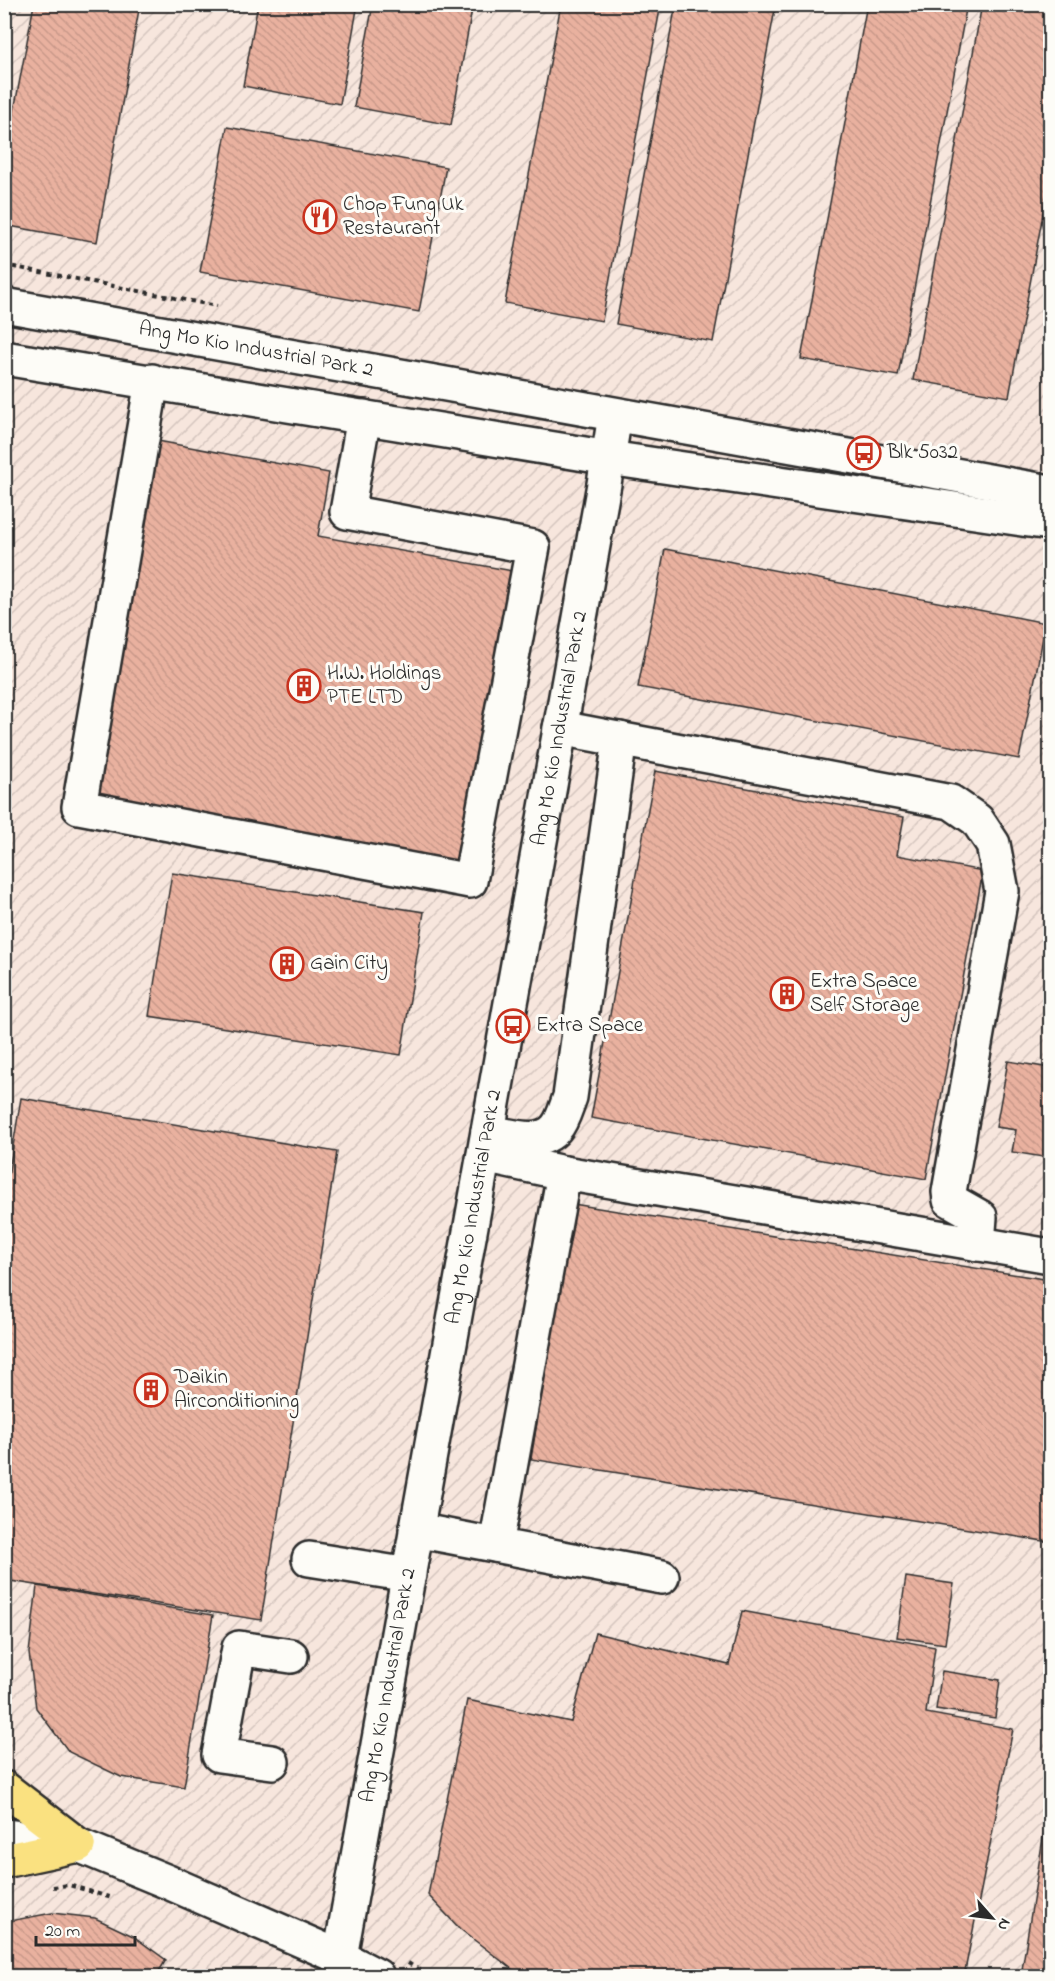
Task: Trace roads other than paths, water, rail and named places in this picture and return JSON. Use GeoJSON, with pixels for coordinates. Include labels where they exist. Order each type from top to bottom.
{"type":"FeatureCollection","features":[{"type":"Feature","properties":{"kind":"highway"},"geometry":{"type":"LineString","coordinates":[[4,1788],[78,1845]]}},
{"type":"Feature","properties":{"kind":"highway"},"geometry":{"type":"LineString","coordinates":[[4,1861],[78,1845]]}},
{"type":"Feature","properties":{"kind":"street","name":"Ang Mo Kio Industrial Park 2"},"geometry":{"type":"LineString","coordinates":[[4,305],[743,438],[1044,507]]}},
{"type":"Feature","properties":{"kind":"street","name":"Ang Mo Kio Industrial Park 2"},"geometry":{"type":"LineString","coordinates":[[4,358],[736,477],[1044,507]]}},
{"type":"Feature","properties":{"kind":"street"},"geometry":{"type":"LineString","coordinates":[[152,381],[79,807],[470,881],[533,546],[347,512],[364,417]]}},
{"type":"Feature","properties":{"kind":"street","name":"Ang Mo Kio Industrial Park 2"},"geometry":{"type":"LineString","coordinates":[[340,1957],[615,415]]}},
{"type":"Feature","properties":{"kind":"street"},"geometry":{"type":"LineString","coordinates":[[736,477],[743,438]]}},
{"type":"Feature","properties":{"kind":"street"},"geometry":{"type":"LineString","coordinates":[[560,728],[951,802],[977,820],[993,844],[1002,891],[949,1192],[950,1200],[980,1217],[978,1244]]}},
{"type":"Feature","properties":{"kind":"street"},"geometry":{"type":"LineString","coordinates":[[486,1144],[547,1137],[558,1127],[570,1097],[621,739]]}},
{"type":"Feature","properties":{"kind":"street"},"geometry":{"type":"LineString","coordinates":[[486,1144],[564,1173],[1050,1256]]}},
{"type":"Feature","properties":{"kind":"street"},"geometry":{"type":"LineString","coordinates":[[496,1545],[564,1173]]}},
{"type":"Feature","properties":{"kind":"street"},"geometry":{"type":"LineString","coordinates":[[416,1530],[662,1577]]}},
{"type":"Feature","properties":{"kind":"street"},"geometry":{"type":"LineString","coordinates":[[309,1559],[409,1575]]}},
{"type":"Feature","properties":{"kind":"street"},"geometry":{"type":"LineString","coordinates":[[272,1762],[219,1755],[239,1648],[291,1656]]}},
{"type":"Feature","properties":{"kind":"street"},"geometry":{"type":"LineString","coordinates":[[4,1836],[78,1845],[340,1957],[377,1977]]}},
{"type":"Feature","properties":{"kind":"place","name":"Chop Fung Uk Restaurant"},"geometry":{"type":"Point","coordinates":[320,217]}},
{"type":"Feature","properties":{"kind":"place","name":"Blk 5032"},"geometry":{"type":"Point","coordinates":[864,453]}},
{"type":"Feature","properties":{"kind":"place","name":"H.W. Holdings PTE LTD"},"geometry":{"type":"Point","coordinates":[304,686]}},
{"type":"Feature","properties":{"kind":"place","name":"Gain City"},"geometry":{"type":"Point","coordinates":[287,964]}},
{"type":"Feature","properties":{"kind":"place","name":"Extra Space Self Storage"},"geometry":{"type":"Point","coordinates":[787,994]}},
{"type":"Feature","properties":{"kind":"place","name":"Extra Space"},"geometry":{"type":"Point","coordinates":[513,1026]}},
{"type":"Feature","properties":{"kind":"place","name":"Daikin Airconditioning"},"geometry":{"type":"Point","coordinates":[151,1390]}}]}
